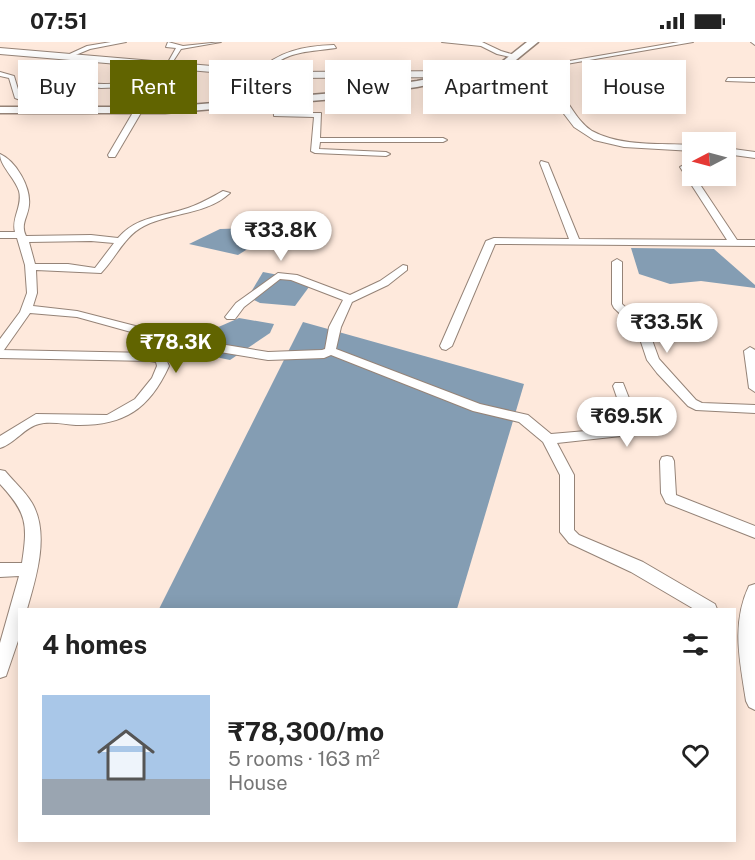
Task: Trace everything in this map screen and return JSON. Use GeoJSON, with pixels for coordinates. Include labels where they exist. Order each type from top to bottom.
{"type":"FeatureCollection","features":[{"type":"Feature","properties":{"kind":"main road"},"geometry":{"type":"LineString","coordinates":[[513,59],[533,42]]}},
{"type":"Feature","properties":{"kind":"main road"},"geometry":{"type":"LineString","coordinates":[[313,99],[359,95],[423,85]]}},
{"type":"Feature","properties":{"kind":"main road"},"geometry":{"type":"LineString","coordinates":[[0,110],[18,107]]}},
{"type":"Feature","properties":{"kind":"street"},"geometry":{"type":"LineString","coordinates":[[66,57],[89,47],[123,42]]}},
{"type":"Feature","properties":{"kind":"street"},"geometry":{"type":"LineString","coordinates":[[171,42],[168,46],[182,47],[219,42]]}},
{"type":"Feature","properties":{"kind":"street"},"geometry":{"type":"LineString","coordinates":[[445,42],[482,44],[513,59]]}},
{"type":"Feature","properties":{"kind":"street"},"geometry":{"type":"LineString","coordinates":[[570,62],[690,42]]}},
{"type":"Feature","properties":{"kind":"street"},"geometry":{"type":"LineString","coordinates":[[172,60],[178,49],[182,47]]}},
{"type":"Feature","properties":{"kind":"street"},"geometry":{"type":"LineString","coordinates":[[274,60],[292,50],[334,47]]}},
{"type":"Feature","properties":{"kind":"street"},"geometry":{"type":"LineString","coordinates":[[0,51],[110,60]]}},
{"type":"Feature","properties":{"kind":"street"},"geometry":{"type":"LineString","coordinates":[[0,74],[12,78],[18,98]]}},
{"type":"Feature","properties":{"kind":"street"},"geometry":{"type":"LineString","coordinates":[[313,76],[423,75]]}},
{"type":"Feature","properties":{"kind":"street"},"geometry":{"type":"LineString","coordinates":[[728,80],[755,80]]}},
{"type":"Feature","properties":{"kind":"street"},"geometry":{"type":"LineString","coordinates":[[112,155],[136,114]]}},
{"type":"Feature","properties":{"kind":"street"},"geometry":{"type":"LineString","coordinates":[[277,114],[318,115],[314,150],[317,152],[386,154]]}},
{"type":"Feature","properties":{"kind":"street"},"geometry":{"type":"LineString","coordinates":[[570,114],[578,125],[596,137],[637,144],[682,147]]}},
{"type":"Feature","properties":{"kind":"street"},"geometry":{"type":"LineString","coordinates":[[315,140],[443,140]]}},
{"type":"Feature","properties":{"kind":"street"},"geometry":{"type":"LineString","coordinates":[[736,152],[755,155]]}},
{"type":"Feature","properties":{"kind":"street"},"geometry":{"type":"LineString","coordinates":[[0,156],[7,161],[20,185],[25,203],[18,228],[27,247],[33,291],[28,309],[5,334],[0,348]]}},
{"type":"Feature","properties":{"kind":"street"},"geometry":{"type":"LineString","coordinates":[[544,163],[575,242]]}},
{"type":"Feature","properties":{"kind":"street"},"geometry":{"type":"LineString","coordinates":[[696,186],[734,243]]}},
{"type":"Feature","properties":{"kind":"street"},"geometry":{"type":"LineString","coordinates":[[29,267],[68,267],[97,271],[110,257],[119,241],[135,227],[165,215],[190,211],[226,193]]}},
{"type":"Feature","properties":{"kind":"street"},"geometry":{"type":"LineString","coordinates":[[0,235],[119,241]]}},
{"type":"Feature","properties":{"kind":"street"},"geometry":{"type":"LineString","coordinates":[[446,346],[489,243],[755,243]]}},
{"type":"Feature","properties":{"kind":"street"},"geometry":{"type":"LineString","coordinates":[[617,262],[617,304],[622,313],[642,329],[652,360],[661,370],[692,403],[700,407],[755,409]]}},
{"type":"Feature","properties":{"kind":"street"},"geometry":{"type":"LineString","coordinates":[[330,351],[335,327],[351,299],[384,283],[403,268]]}},
{"type":"Feature","properties":{"kind":"street"},"geometry":{"type":"LineString","coordinates":[[231,317],[247,300],[278,276],[293,277],[351,299]]}},
{"type":"Feature","properties":{"kind":"street"},"geometry":{"type":"LineString","coordinates":[[28,309],[77,314],[169,339],[268,356],[324,354],[330,351],[477,408],[523,418],[548,439],[567,475],[567,532],[574,539],[637,567],[707,608]]}},
{"type":"Feature","properties":{"kind":"street"},"geometry":{"type":"LineString","coordinates":[[750,351],[755,388]]}},
{"type":"Feature","properties":{"kind":"street"},"geometry":{"type":"LineString","coordinates":[[0,354],[151,357],[161,360],[163,366],[157,379],[139,402],[110,418],[100,421],[36,419],[0,443]]}},
{"type":"Feature","properties":{"kind":"street"},"geometry":{"type":"LineString","coordinates":[[548,439],[625,432],[632,421],[619,386]]}},
{"type":"Feature","properties":{"kind":"street"},"geometry":{"type":"LineString","coordinates":[[667,461],[668,493],[672,499],[755,532]]}},
{"type":"Feature","properties":{"kind":"street"},"geometry":{"type":"LineString","coordinates":[[0,475],[28,509],[33,526],[29,569],[4,640],[0,670]]}},
{"type":"Feature","properties":{"kind":"street"},"geometry":{"type":"LineString","coordinates":[[0,570],[29,569]]}},
{"type":"Feature","properties":{"kind":"street"},"geometry":{"type":"LineString","coordinates":[[755,591],[740,627],[755,700]]}},
{"type":"Feature","properties":{"kind":"water"},"geometry":{"type":"Polygon","coordinates":[[[252,228],[259,242],[238,255],[189,244],[220,229],[252,228]]]}},
{"type":"Feature","properties":{"kind":"water"},"geometry":{"type":"Polygon","coordinates":[[[631,248],[714,249],[755,285],[755,288],[701,281],[670,284],[639,274],[631,248]]]}},
{"type":"Feature","properties":{"kind":"water"},"geometry":{"type":"Polygon","coordinates":[[[263,272],[289,277],[309,287],[295,306],[260,303],[248,297],[263,272]]]}},
{"type":"Feature","properties":{"kind":"water"},"geometry":{"type":"Polygon","coordinates":[[[239,318],[274,324],[270,333],[230,360],[201,354],[207,332],[239,318]]]}},
{"type":"Feature","properties":{"kind":"water"},"geometry":{"type":"Polygon","coordinates":[[[303,322],[524,384],[457,608],[160,608],[303,322]]]}}]}
